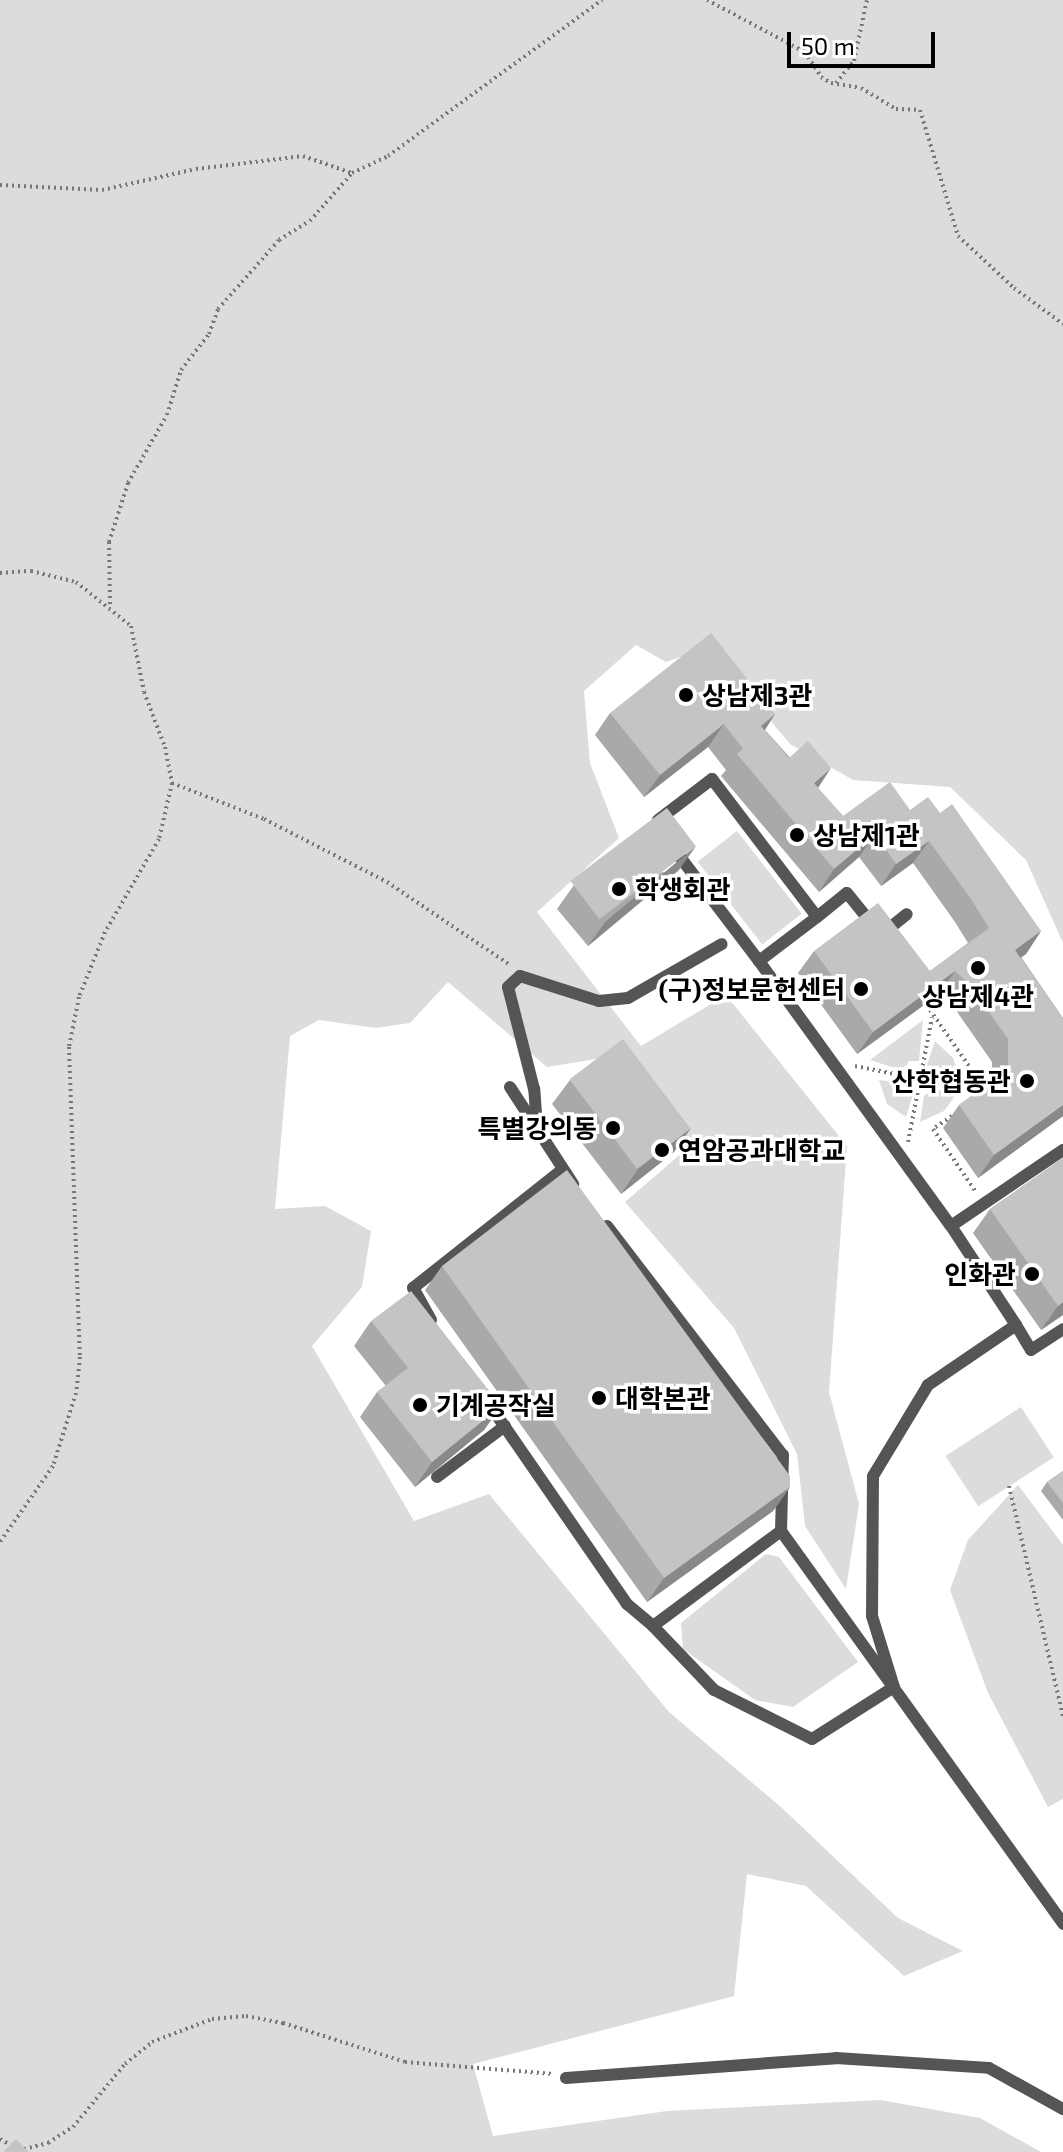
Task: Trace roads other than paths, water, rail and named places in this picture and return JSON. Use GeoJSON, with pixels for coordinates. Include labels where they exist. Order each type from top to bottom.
{"type":"FeatureCollection","features":[{"type":"Feature","properties":{"kind":"lane"},"geometry":{"type":"LineString","coordinates":[[817,917],[712,779],[654,823],[759,961],[951,1226],[1031,1350],[1063,1329]]}},
{"type":"Feature","properties":{"kind":"lane"},"geometry":{"type":"LineString","coordinates":[[759,961],[847,893],[881,935],[907,914]]}},
{"type":"Feature","properties":{"kind":"lane"},"geometry":{"type":"LineString","coordinates":[[537,1131],[534,1089],[508,987],[520,976],[599,1001],[628,998],[722,944]]}},
{"type":"Feature","properties":{"kind":"lane"},"geometry":{"type":"LineString","coordinates":[[510,1087],[581,1195]]}},
{"type":"Feature","properties":{"kind":"lane"},"geometry":{"type":"LineString","coordinates":[[951,1226],[1063,1150]]}},
{"type":"Feature","properties":{"kind":"lane"},"geometry":{"type":"LineString","coordinates":[[442,1340],[413,1288],[562,1170]]}},
{"type":"Feature","properties":{"kind":"lane"},"geometry":{"type":"LineString","coordinates":[[601,1219],[783,1455],[781,1531],[1063,1924]]}},
{"type":"Feature","properties":{"kind":"lane"},"geometry":{"type":"LineString","coordinates":[[894,1687],[872,1616],[873,1476],[928,1385],[1016,1325]]}},
{"type":"Feature","properties":{"kind":"lane"},"geometry":{"type":"LineString","coordinates":[[478,1389],[627,1604],[653,1626],[714,1690],[812,1739],[894,1687]]}},
{"type":"Feature","properties":{"kind":"lane"},"geometry":{"type":"LineString","coordinates":[[437,1477],[505,1426]]}},
{"type":"Feature","properties":{"kind":"lane"},"geometry":{"type":"LineString","coordinates":[[653,1626],[781,1531]]}},
{"type":"Feature","properties":{"kind":"lane"},"geometry":{"type":"LineString","coordinates":[[1052,1908],[1063,1900]]}},
{"type":"Feature","properties":{"kind":"lane"},"geometry":{"type":"LineString","coordinates":[[566,2078],[836,2058],[989,2068],[1063,2109]]}},
{"type":"Feature","properties":{"kind":"place","name":"상남제3관"},"geometry":{"type":"Point","coordinates":[686,695]}},
{"type":"Feature","properties":{"kind":"place","name":"상남제1관"},"geometry":{"type":"Point","coordinates":[797,835]}},
{"type":"Feature","properties":{"kind":"place","name":"학생회관"},"geometry":{"type":"Point","coordinates":[619,889]}},
{"type":"Feature","properties":{"kind":"place","name":"상남제4관"},"geometry":{"type":"Point","coordinates":[978,968]}},
{"type":"Feature","properties":{"kind":"place","name":"(구)정보문헌센터"},"geometry":{"type":"Point","coordinates":[861,989]}},
{"type":"Feature","properties":{"kind":"place","name":"산학협동관"},"geometry":{"type":"Point","coordinates":[1027,1081]}},
{"type":"Feature","properties":{"kind":"place","name":"특별강의동"},"geometry":{"type":"Point","coordinates":[613,1128]}},
{"type":"Feature","properties":{"kind":"place","name":"연암공과대학교"},"geometry":{"type":"Point","coordinates":[662,1150]}},
{"type":"Feature","properties":{"kind":"place","name":"인화관"},"geometry":{"type":"Point","coordinates":[1032,1274]}},
{"type":"Feature","properties":{"kind":"place","name":"대학본관"},"geometry":{"type":"Point","coordinates":[599,1398]}},
{"type":"Feature","properties":{"kind":"place","name":"기계공작실"},"geometry":{"type":"Point","coordinates":[420,1405]}}]}
